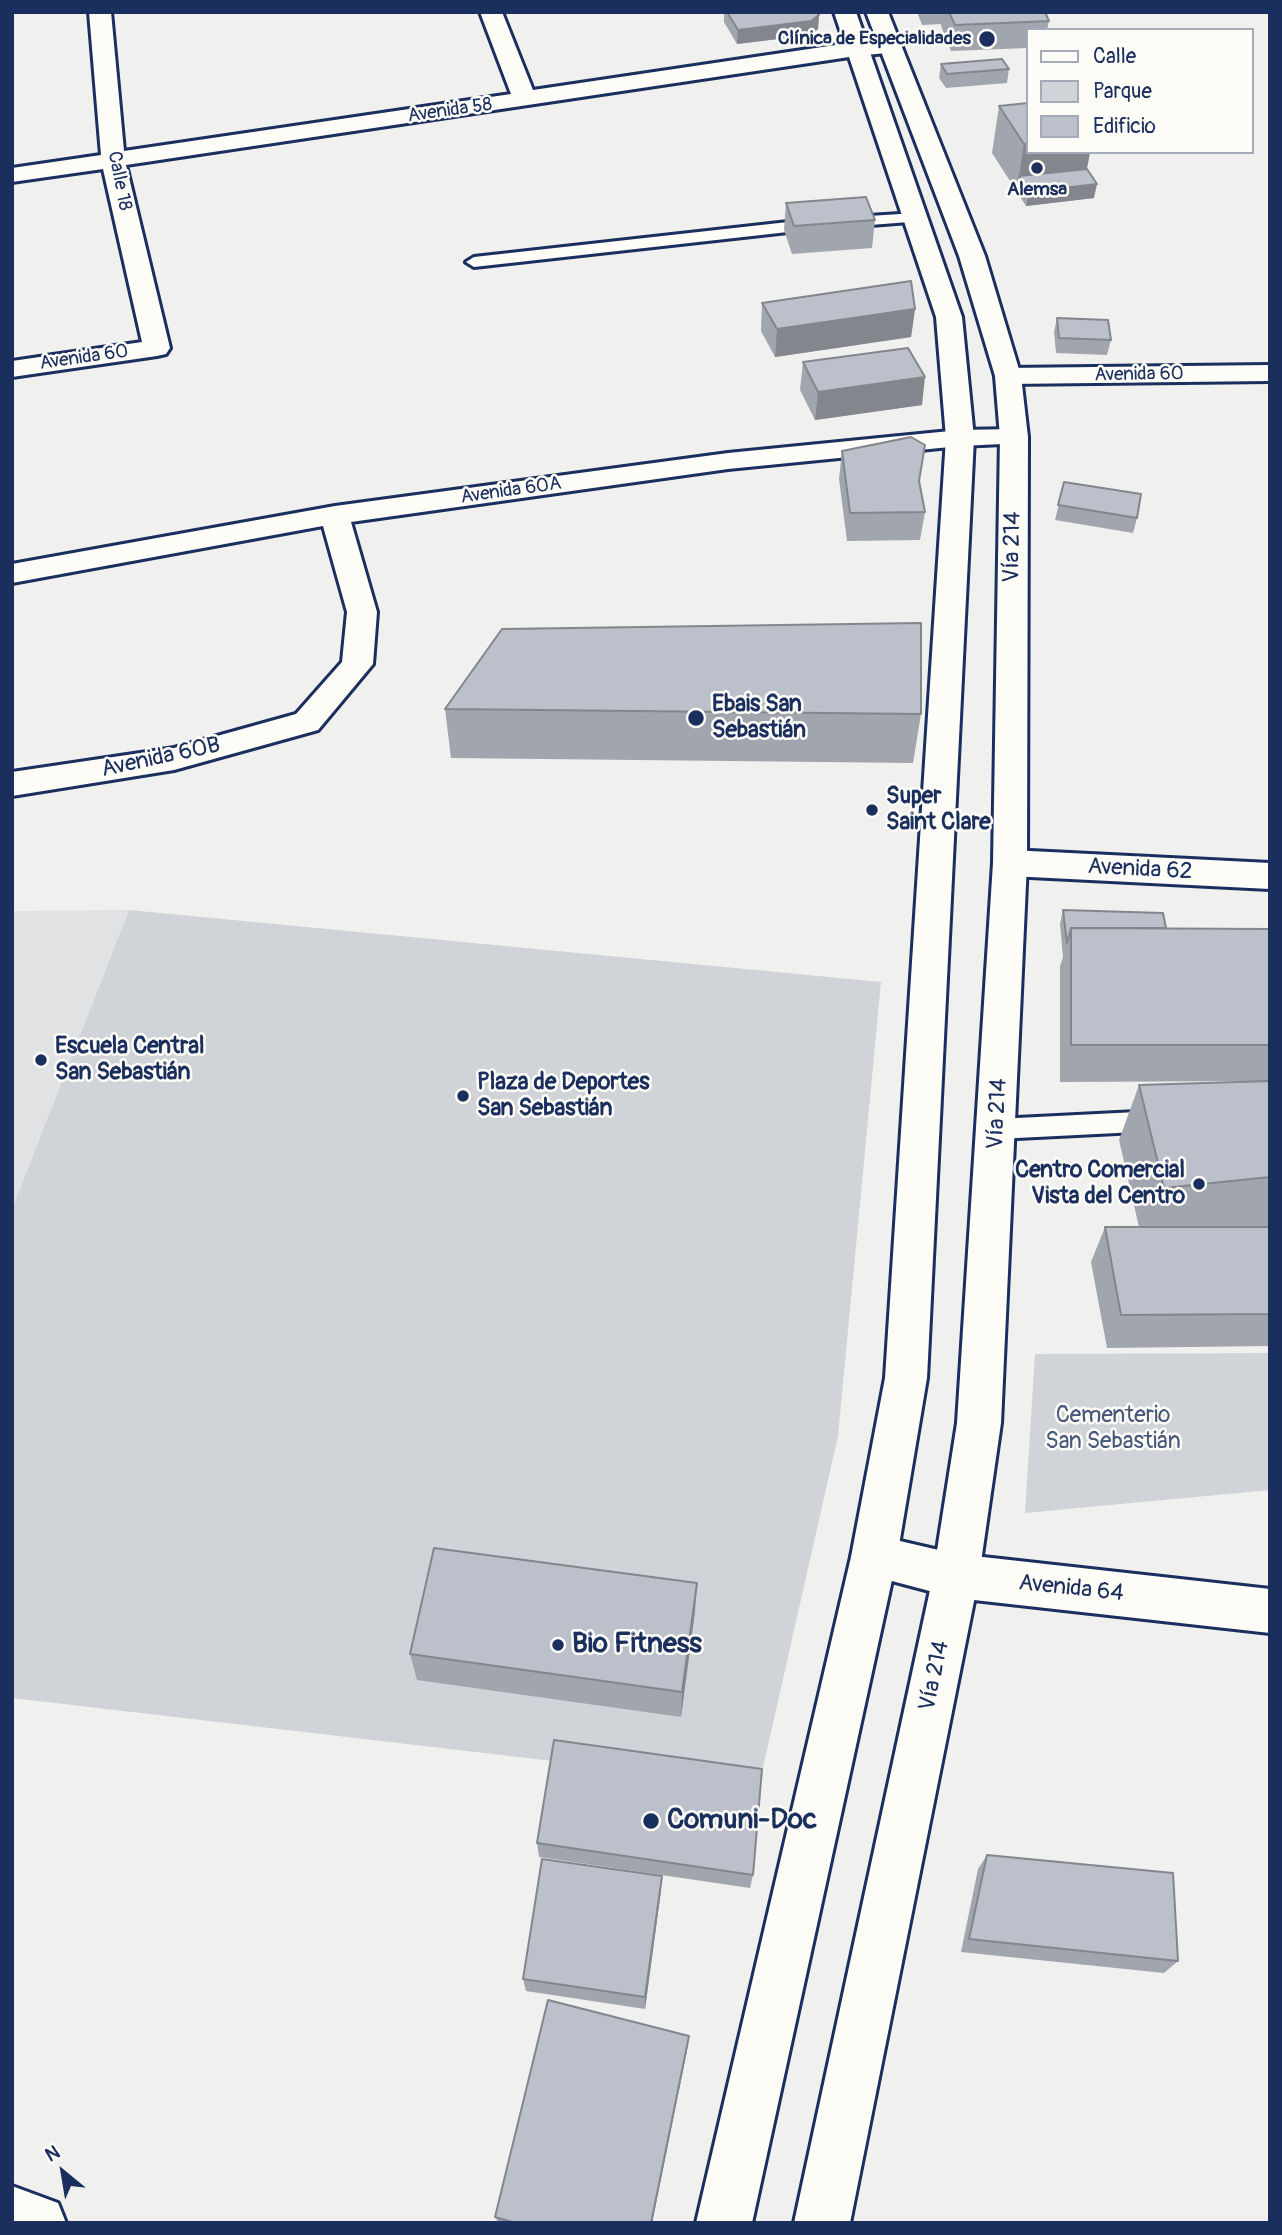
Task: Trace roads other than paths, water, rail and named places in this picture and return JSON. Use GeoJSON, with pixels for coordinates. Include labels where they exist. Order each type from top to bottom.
{"type":"FeatureCollection","features":[{"type":"Feature","properties":{"kind":"main road","name":"Calle 18"},"geometry":{"type":"LineString","coordinates":[[100,12],[113,161],[157,348]]}},
{"type":"Feature","properties":{"kind":"main road"},"geometry":{"type":"LineString","coordinates":[[491,12],[525,100]]}},
{"type":"Feature","properties":{"kind":"main road","name":"Vía 214"},"geometry":{"type":"LineString","coordinates":[[822,2223],[956,1576],[979,1423],[1010,863],[1014,437],[1008,376],[972,256],[874,36],[845,12]]}},
{"type":"Feature","properties":{"kind":"main road","name":"Avenida 58"},"geometry":{"type":"LineString","coordinates":[[12,174],[525,100],[874,36]]}},
{"type":"Feature","properties":{"kind":"main road","name":"Vía 214"},"geometry":{"type":"LineString","coordinates":[[724,2223],[874,1557],[906,1378],[960,438],[949,317],[916,218],[874,36]]}},
{"type":"Feature","properties":{"kind":"main road","name":"Avenida 60"},"geometry":{"type":"LineString","coordinates":[[12,369],[157,348]]}},
{"type":"Feature","properties":{"kind":"main road","name":"Avenida 60"},"geometry":{"type":"LineString","coordinates":[[1008,376],[1270,373]]}},
{"type":"Feature","properties":{"kind":"main road","name":"Avenida 60A"},"geometry":{"type":"LineString","coordinates":[[12,574],[335,516],[728,461],[960,438],[1014,437]]}},
{"type":"Feature","properties":{"kind":"main road","name":"Avenida 60B"},"geometry":{"type":"LineString","coordinates":[[12,784],[174,759],[307,722],[358,664],[362,612],[335,516]]}},
{"type":"Feature","properties":{"kind":"main road","name":"Avenida 62"},"geometry":{"type":"LineString","coordinates":[[1010,863],[1270,876]]}},
{"type":"Feature","properties":{"kind":"main road","name":"Avenida 64"},"geometry":{"type":"LineString","coordinates":[[874,1557],[956,1576],[1270,1611]]}},
{"type":"Feature","properties":{"kind":"main road"},"geometry":{"type":"LineString","coordinates":[[12,2214],[38,2223]]}},
{"type":"Feature","properties":{"kind":"lane"},"geometry":{"type":"LineString","coordinates":[[474,262],[806,225],[916,218]]}},
{"type":"Feature","properties":{"kind":"lane"},"geometry":{"type":"LineString","coordinates":[[997,1129],[1174,1120]]}},
{"type":"Feature","properties":{"kind":"place","name":"Clínica de Especialidades"},"geometry":{"type":"Point","coordinates":[987,39]}},
{"type":"Feature","properties":{"kind":"place","name":"Alemsa"},"geometry":{"type":"Point","coordinates":[1037,168]}},
{"type":"Feature","properties":{"kind":"place","name":"Ebais San Sebastián"},"geometry":{"type":"Point","coordinates":[696,718]}},
{"type":"Feature","properties":{"kind":"place","name":"Super Saint Clare"},"geometry":{"type":"Point","coordinates":[872,810]}},
{"type":"Feature","properties":{"kind":"place","name":"Escuela Central San Sebastián"},"geometry":{"type":"Point","coordinates":[41,1060]}},
{"type":"Feature","properties":{"kind":"place","name":"Plaza de Deportes San Sebastián"},"geometry":{"type":"Point","coordinates":[463,1096]}},
{"type":"Feature","properties":{"kind":"place","name":"Centro Comercial Vista del Centro"},"geometry":{"type":"Point","coordinates":[1199,1184]}},
{"type":"Feature","properties":{"kind":"place","name":"Bio Fitness"},"geometry":{"type":"Point","coordinates":[558,1645]}},
{"type":"Feature","properties":{"kind":"place","name":"Comuni-Doc"},"geometry":{"type":"Point","coordinates":[651,1821]}},
{"type":"Feature","properties":{"kind":"park label","name":"Cementerio San Sebastián"},"geometry":{"type":"Point","coordinates":[1113,1429]}}]}
